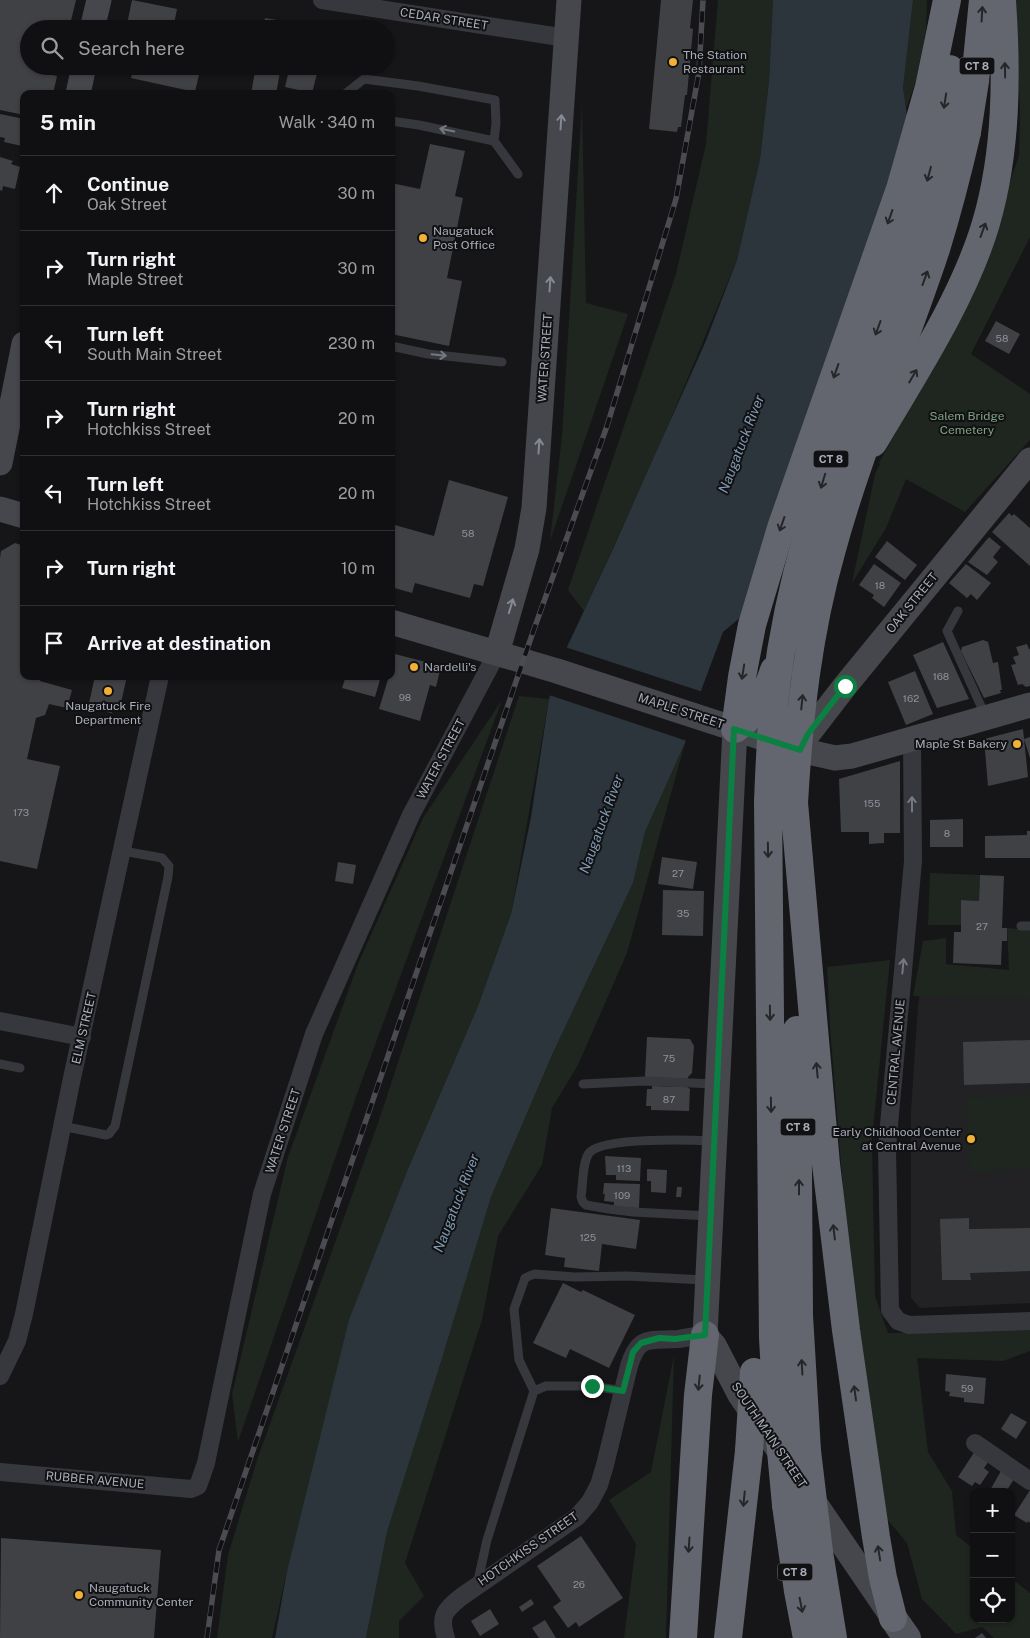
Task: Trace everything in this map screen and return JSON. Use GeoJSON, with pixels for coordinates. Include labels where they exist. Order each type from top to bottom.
{"type":"FeatureCollection","features":[{"type":"Feature","properties":{"kind":"highway"},"geometry":{"type":"LineString","coordinates":[[734,729],[743,668],[752,625],[781,528],[900,189],[930,124],[929,87],[947,0]]}},
{"type":"Feature","properties":{"kind":"highway","name":"CT 8"},"geometry":{"type":"LineString","coordinates":[[807,1638],[798,1591],[786,1505],[773,1338],[768,802],[772,726],[779,661],[807,535],[826,473],[913,232],[930,171],[930,124],[949,77],[955,0]]}},
{"type":"Feature","properties":{"kind":"highway","name":"CT 8"},"geometry":{"type":"LineString","coordinates":[[833,1638],[819,1552],[806,1451],[799,1315],[794,803],[798,741],[804,676],[831,550],[849,491],[936,249],[954,187],[967,132],[975,81],[983,0]]}},
{"type":"Feature","properties":{"kind":"highway"},"geometry":{"type":"LineString","coordinates":[[734,729],[750,718],[762,702],[812,564],[831,520],[865,457],[939,330],[959,289],[986,224],[999,161],[1003,128],[1005,90],[1002,0]]}},
{"type":"Feature","properties":{"kind":"highway"},"geometry":{"type":"LineString","coordinates":[[794,803],[827,1174],[846,1330],[883,1578],[900,1628]]}},
{"type":"Feature","properties":{"kind":"highway"},"geometry":{"type":"LineString","coordinates":[[728,1638],[749,1451],[759,1271],[771,1149]]}},
{"type":"Feature","properties":{"kind":"highway"},"geometry":{"type":"LineString","coordinates":[[683,1638],[698,1395],[705,1335]]}},
{"type":"Feature","properties":{"kind":"street"},"geometry":{"type":"LineString","coordinates":[[94,20],[99,0]]}},
{"type":"Feature","properties":{"kind":"street","name":"CEDAR STREET"},"geometry":{"type":"LineString","coordinates":[[322,0],[566,38]]}},
{"type":"Feature","properties":{"kind":"street","name":"WATER STREET"},"geometry":{"type":"LineString","coordinates":[[191,1488],[198,1486],[206,1462],[262,1194],[314,1034],[411,814],[497,653],[527,549],[534,508],[569,0]]}},
{"type":"Feature","properties":{"kind":"street"},"geometry":{"type":"LineString","coordinates":[[79,90],[82,75]]}},
{"type":"Feature","properties":{"kind":"street"},"geometry":{"type":"LineString","coordinates":[[0,463],[7,386],[20,354]]}},
{"type":"Feature","properties":{"kind":"street","name":"OAK STREET"},"geometry":{"type":"LineString","coordinates":[[800,750],[808,734],[845,686],[1030,460]]}},
{"type":"Feature","properties":{"kind":"street"},"geometry":{"type":"LineString","coordinates":[[0,509],[20,515]]}},
{"type":"Feature","properties":{"kind":"street","name":"MAPLE STREET"},"geometry":{"type":"LineString","coordinates":[[395,623],[557,671],[800,750],[835,758],[912,739],[1030,705]]}},
{"type":"Feature","properties":{"kind":"street","name":"ELM STREET"},"geometry":{"type":"LineString","coordinates":[[0,1376],[17,1341],[24,1314],[62,1126],[159,680]]}},
{"type":"Feature","properties":{"kind":"street"},"geometry":{"type":"LineString","coordinates":[[705,1335],[734,729]]}},
{"type":"Feature","properties":{"kind":"street","name":"CENTRAL AVENUE"},"geometry":{"type":"LineString","coordinates":[[912,739],[913,861],[887,1148],[890,1310],[898,1321],[909,1324],[1030,1321]]}},
{"type":"Feature","properties":{"kind":"street"},"geometry":{"type":"LineString","coordinates":[[0,1022],[82,1037]]}},
{"type":"Feature","properties":{"kind":"street","name":"SOUTH MAIN STREET"},"geometry":{"type":"LineString","coordinates":[[705,1335],[714,1345],[740,1395],[900,1628]]}},
{"type":"Feature","properties":{"kind":"street","name":"HOTCHKISS STREET"},"geometry":{"type":"LineString","coordinates":[[446,1638],[443,1627],[444,1615],[450,1606],[477,1585],[577,1516],[590,1502],[599,1485],[605,1465],[633,1352],[641,1343],[659,1338],[675,1339],[705,1335]]}},
{"type":"Feature","properties":{"kind":"street"},"geometry":{"type":"LineString","coordinates":[[974,1443],[1030,1481]]}},
{"type":"Feature","properties":{"kind":"street","name":"RUBBER AVENUE"},"geometry":{"type":"LineString","coordinates":[[0,1472],[191,1488]]}},
{"type":"Feature","properties":{"kind":"lane"},"geometry":{"type":"LineString","coordinates":[[350,90],[364,79],[418,86],[495,100],[496,123],[494,140],[518,174]]}},
{"type":"Feature","properties":{"kind":"lane"},"geometry":{"type":"LineString","coordinates":[[395,121],[419,124],[494,140]]}},
{"type":"Feature","properties":{"kind":"lane"},"geometry":{"type":"LineString","coordinates":[[395,347],[428,354],[502,362]]}},
{"type":"Feature","properties":{"kind":"lane"},"geometry":{"type":"LineString","coordinates":[[958,611],[947,631],[986,718]]}},
{"type":"Feature","properties":{"kind":"lane"},"geometry":{"type":"LineString","coordinates":[[62,1126],[106,1136],[116,1126],[168,877],[168,866],[162,858],[123,851]]}},
{"type":"Feature","properties":{"kind":"lane"},"geometry":{"type":"LineString","coordinates":[[0,1064],[20,1068]]}},
{"type":"Feature","properties":{"kind":"lane"},"geometry":{"type":"LineString","coordinates":[[583,1084],[644,1081],[718,1084]]}},
{"type":"Feature","properties":{"kind":"lane"},"geometry":{"type":"LineString","coordinates":[[711,1216],[609,1209],[586,1205],[581,1197],[588,1155],[591,1151],[598,1148],[612,1144],[658,1139],[715,1141]]}},
{"type":"Feature","properties":{"kind":"lane"},"geometry":{"type":"LineString","coordinates":[[477,1585],[487,1540],[534,1391],[519,1360],[514,1309],[525,1278],[534,1274],[575,1277],[627,1276],[708,1280]]}},
{"type":"Feature","properties":{"kind":"lane"},"geometry":{"type":"LineString","coordinates":[[534,1391],[546,1386],[592,1386],[623,1391]]}},
{"type":"Feature","properties":{"kind":"shaded area","name":"Early Childhood Center at Central Avenue"},"geometry":{"type":"Polygon","coordinates":[[[1030,978],[1030,1303],[920,1308],[911,1298],[911,1111],[918,1006],[922,979],[1030,978]]]}},
{"type":"Feature","properties":{"kind":"green space"},"geometry":{"type":"Polygon","coordinates":[[[718,0],[773,0],[769,81],[760,159],[737,260],[657,452],[584,611],[568,590],[676,274],[706,144],[718,0]]]}},
{"type":"Feature","properties":{"kind":"green space"},"geometry":{"type":"Polygon","coordinates":[[[913,0],[927,0],[926,30],[916,81],[906,109],[903,88],[913,0]]]}},
{"type":"Feature","properties":{"kind":"green space","name":"Salem Bridge Cemetery"},"geometry":{"type":"Polygon","coordinates":[[[1016,0],[1030,0],[1030,237],[971,354],[1030,394],[1030,440],[965,512],[906,479],[886,528],[852,583],[879,463],[969,298],[1019,156],[1020,112],[1016,0]]]}},
{"type":"Feature","properties":{"kind":"green space"},"geometry":{"type":"Polygon","coordinates":[[[582,104],[586,303],[628,314],[550,541],[562,436],[582,104]]]}},
{"type":"Feature","properties":{"kind":"green space"},"geometry":{"type":"Polygon","coordinates":[[[519,696],[549,699],[511,914],[478,1006],[408,1169],[318,1451],[272,1638],[217,1638],[228,1555],[257,1460],[379,1120],[519,696]]]}},
{"type":"Feature","properties":{"kind":"green space"},"geometry":{"type":"Polygon","coordinates":[[[502,700],[357,1094],[238,1442],[232,1394],[288,1157],[358,964],[423,818],[502,700]]]}},
{"type":"Feature","properties":{"kind":"green space"},"geometry":{"type":"Polygon","coordinates":[[[685,743],[627,953],[578,1065],[552,1108],[542,1165],[498,1236],[482,1320],[405,1563],[424,1596],[399,1621],[399,1638],[366,1638],[387,1532],[491,1197],[552,1055],[633,883],[645,832],[685,743]]]}},
{"type":"Feature","properties":{"kind":"green space"},"geometry":{"type":"Polygon","coordinates":[[[930,873],[980,875],[979,901],[961,900],[961,925],[928,925],[930,873]]]}},
{"type":"Feature","properties":{"kind":"green space"},"geometry":{"type":"Polygon","coordinates":[[[1007,928],[1030,930],[1030,998],[913,996],[923,941],[946,938],[946,964],[1009,970],[1007,928]]]}},
{"type":"Feature","properties":{"kind":"green space"},"geometry":{"type":"Polygon","coordinates":[[[890,960],[872,1139],[875,1296],[888,1333],[1030,1330],[1030,1351],[1003,1361],[917,1358],[928,1452],[952,1491],[956,1535],[970,1546],[970,1623],[1015,1623],[1015,1581],[1030,1593],[1030,1638],[994,1638],[982,1627],[956,1634],[922,1599],[907,1543],[887,1519],[849,1260],[830,1028],[827,967],[890,960]]]}},
{"type":"Feature","properties":{"kind":"green space"},"geometry":{"type":"Polygon","coordinates":[[[1030,1095],[1030,1169],[969,1172],[966,1098],[1030,1095]]]}},
{"type":"Feature","properties":{"kind":"green space"},"geometry":{"type":"Polygon","coordinates":[[[674,1355],[666,1638],[624,1638],[636,1544],[609,1500],[651,1472],[674,1355]]]}},
{"type":"Feature","properties":{"kind":"water","name":"Naugatuck River"},"geometry":{"type":"Polygon","coordinates":[[[773,0],[913,0],[903,88],[908,122],[916,150],[741,617],[723,632],[702,688],[685,743],[645,832],[633,883],[552,1055],[491,1197],[387,1532],[366,1638],[275,1638],[287,1571],[349,1320],[408,1169],[478,1006],[511,914],[531,817],[549,699],[567,647],[705,343],[737,260],[760,159],[769,81],[773,0]]]}},
{"type":"Feature","properties":{"kind":"pier"},"geometry":{"type":"Polygon","coordinates":[[[565,647],[703,692],[687,741],[549,695],[565,647]]]}},
{"type":"Feature","properties":{"kind":"building"},"geometry":{"type":"Polygon","coordinates":[[[0,0],[76,0],[71,20],[20,20],[20,75],[57,76],[54,90],[20,90],[20,114],[0,110],[0,0]]]}},
{"type":"Feature","properties":{"kind":"building"},"geometry":{"type":"Polygon","coordinates":[[[132,0],[177,9],[175,20],[128,20],[132,0]]]}},
{"type":"Feature","properties":{"kind":"building","name":"The Station Restaurant"},"geometry":{"type":"Polygon","coordinates":[[[661,0],[693,0],[690,28],[693,29],[687,95],[685,95],[681,127],[678,127],[677,132],[649,129],[661,0]]]}},
{"type":"Feature","properties":{"kind":"building"},"geometry":{"type":"Polygon","coordinates":[[[132,75],[199,75],[195,90],[186,90],[131,78],[132,75]]]}},
{"type":"Feature","properties":{"kind":"building"},"geometry":{"type":"Polygon","coordinates":[[[254,75],[279,75],[277,90],[252,90],[254,75]]]}},
{"type":"Feature","properties":{"kind":"building"},"geometry":{"type":"Polygon","coordinates":[[[288,75],[317,75],[313,90],[298,90],[285,87],[288,75]]]}},
{"type":"Feature","properties":{"kind":"building"},"geometry":{"type":"Polygon","coordinates":[[[0,114],[20,118],[20,146],[4,142],[5,138],[0,137],[0,114]]]}},
{"type":"Feature","properties":{"kind":"building","name":"Naugatuck Post Office"},"geometry":{"type":"Polygon","coordinates":[[[430,144],[465,151],[455,196],[463,198],[447,278],[462,281],[449,346],[395,335],[395,184],[420,189],[430,144]]]}},
{"type":"Feature","properties":{"kind":"building"},"geometry":{"type":"Polygon","coordinates":[[[0,157],[13,161],[11,164],[20,167],[15,189],[3,186],[2,191],[0,190],[0,157]]]}},
{"type":"Feature","properties":{"kind":"building"},"geometry":{"type":"Polygon","coordinates":[[[996,321],[1020,334],[1009,354],[985,341],[996,321]]]}},
{"type":"Feature","properties":{"kind":"building"},"geometry":{"type":"Polygon","coordinates":[[[449,480],[508,497],[483,586],[474,584],[470,598],[415,583],[412,593],[395,588],[395,525],[434,536],[449,480]]]}},
{"type":"Feature","properties":{"kind":"building"},"geometry":{"type":"Polygon","coordinates":[[[1009,513],[1012,516],[1014,514],[1030,528],[1030,566],[992,532],[1009,513]]]}},
{"type":"Feature","properties":{"kind":"building"},"geometry":{"type":"Polygon","coordinates":[[[989,537],[1001,547],[993,557],[998,562],[987,575],[968,562],[989,537]]]}},
{"type":"Feature","properties":{"kind":"building"},"geometry":{"type":"Polygon","coordinates":[[[887,541],[917,565],[905,580],[875,557],[887,541]]]}},
{"type":"Feature","properties":{"kind":"building"},"geometry":{"type":"Polygon","coordinates":[[[15,543],[20,545],[20,680],[40,680],[72,690],[67,708],[49,704],[45,715],[36,718],[27,759],[60,766],[37,869],[0,861],[1,551],[15,543]]]}},
{"type":"Feature","properties":{"kind":"building"},"geometry":{"type":"Polygon","coordinates":[[[874,564],[901,583],[884,607],[872,598],[874,595],[859,585],[874,564]]]}},
{"type":"Feature","properties":{"kind":"building"},"geometry":{"type":"Polygon","coordinates":[[[966,564],[991,583],[977,600],[971,594],[967,598],[949,583],[966,564]]]}},
{"type":"Feature","properties":{"kind":"building"},"geometry":{"type":"Polygon","coordinates":[[[983,640],[988,642],[993,663],[998,662],[1002,690],[1000,690],[1001,693],[984,698],[961,651],[962,647],[983,640]]]}},
{"type":"Feature","properties":{"kind":"building"},"geometry":{"type":"Polygon","coordinates":[[[943,642],[969,699],[937,708],[913,655],[943,642]]]}},
{"type":"Feature","properties":{"kind":"building"},"geometry":{"type":"Polygon","coordinates":[[[1027,644],[1030,649],[1030,686],[1026,687],[1022,684],[1018,685],[1011,665],[1016,664],[1013,657],[1019,655],[1016,647],[1027,644]]]}},
{"type":"Feature","properties":{"kind":"building"},"geometry":{"type":"Polygon","coordinates":[[[395,654],[441,666],[436,687],[430,685],[420,721],[379,709],[388,680],[395,680],[395,654]]]}},
{"type":"Feature","properties":{"kind":"building"},"geometry":{"type":"Polygon","coordinates":[[[915,671],[933,714],[906,725],[888,682],[915,671]]]}},
{"type":"Feature","properties":{"kind":"building","name":"Naugatuck Fire Department"},"geometry":{"type":"Polygon","coordinates":[[[94,680],[126,680],[120,707],[114,705],[112,713],[88,708],[94,680]]]}},
{"type":"Feature","properties":{"kind":"building"},"geometry":{"type":"Polygon","coordinates":[[[345,680],[380,680],[375,697],[342,688],[345,680]]]}},
{"type":"Feature","properties":{"kind":"building"},"geometry":{"type":"Polygon","coordinates":[[[1023,729],[1028,777],[988,786],[984,739],[1023,729]]]}},
{"type":"Feature","properties":{"kind":"building"},"geometry":{"type":"Polygon","coordinates":[[[1030,737],[1030,758],[1024,739],[1030,737]]]}},
{"type":"Feature","properties":{"kind":"building"},"geometry":{"type":"Polygon","coordinates":[[[900,761],[900,833],[884,833],[884,843],[869,844],[869,832],[841,832],[839,779],[900,761]]]}},
{"type":"Feature","properties":{"kind":"building"},"geometry":{"type":"Polygon","coordinates":[[[963,819],[963,847],[930,847],[930,820],[963,819]]]}},
{"type":"Feature","properties":{"kind":"building"},"geometry":{"type":"Polygon","coordinates":[[[1027,831],[1030,831],[1030,858],[985,858],[985,836],[1027,835],[1027,831]]]}},
{"type":"Feature","properties":{"kind":"building"},"geometry":{"type":"Polygon","coordinates":[[[662,857],[697,862],[693,889],[658,884],[662,857]]]}},
{"type":"Feature","properties":{"kind":"building"},"geometry":{"type":"Polygon","coordinates":[[[338,862],[356,865],[353,884],[335,881],[338,862]]]}},
{"type":"Feature","properties":{"kind":"building"},"geometry":{"type":"Polygon","coordinates":[[[980,875],[1004,876],[1002,928],[1007,928],[1007,941],[1002,941],[1001,965],[953,963],[954,932],[961,932],[961,900],[979,901],[980,875]]]}},
{"type":"Feature","properties":{"kind":"building"},"geometry":{"type":"Polygon","coordinates":[[[663,890],[704,891],[703,936],[662,935],[663,890]]]}},
{"type":"Feature","properties":{"kind":"building"},"geometry":{"type":"Polygon","coordinates":[[[647,1037],[690,1039],[694,1046],[692,1073],[688,1079],[645,1077],[647,1037]]]}},
{"type":"Feature","properties":{"kind":"building"},"geometry":{"type":"Polygon","coordinates":[[[1030,1040],[1030,1083],[964,1085],[963,1042],[1030,1040]]]}},
{"type":"Feature","properties":{"kind":"building"},"geometry":{"type":"Polygon","coordinates":[[[652,1086],[687,1087],[690,1089],[689,1111],[651,1110],[651,1106],[646,1106],[647,1089],[652,1089],[652,1086]]]}},
{"type":"Feature","properties":{"kind":"building"},"geometry":{"type":"Polygon","coordinates":[[[605,1156],[641,1158],[640,1181],[616,1180],[616,1175],[606,1175],[605,1156]]]}},
{"type":"Feature","properties":{"kind":"building"},"geometry":{"type":"Polygon","coordinates":[[[647,1169],[667,1170],[666,1193],[651,1192],[651,1181],[647,1181],[647,1169]]]}},
{"type":"Feature","properties":{"kind":"building"},"geometry":{"type":"Polygon","coordinates":[[[604,1183],[640,1184],[639,1208],[614,1207],[614,1202],[604,1201],[604,1183]]]}},
{"type":"Feature","properties":{"kind":"building"},"geometry":{"type":"Polygon","coordinates":[[[677,1187],[682,1187],[681,1197],[676,1197],[677,1187]]]}},
{"type":"Feature","properties":{"kind":"building"},"geometry":{"type":"Polygon","coordinates":[[[551,1208],[640,1220],[636,1249],[602,1244],[599,1271],[564,1267],[565,1258],[545,1255],[551,1208]]]}},
{"type":"Feature","properties":{"kind":"building"},"geometry":{"type":"Polygon","coordinates":[[[969,1218],[969,1229],[1030,1228],[1030,1271],[970,1273],[971,1280],[942,1280],[940,1219],[969,1218]]]}},
{"type":"Feature","properties":{"kind":"building"},"geometry":{"type":"Polygon","coordinates":[[[563,1283],[581,1292],[583,1290],[635,1315],[609,1368],[570,1349],[566,1358],[533,1343],[563,1283]]]}},
{"type":"Feature","properties":{"kind":"building"},"geometry":{"type":"Polygon","coordinates":[[[946,1374],[986,1378],[984,1404],[964,1402],[964,1398],[949,1396],[950,1392],[945,1391],[946,1374]]]}},
{"type":"Feature","properties":{"kind":"building"},"geometry":{"type":"Polygon","coordinates":[[[1011,1413],[1027,1422],[1016,1439],[1001,1429],[1011,1413]]]}},
{"type":"Feature","properties":{"kind":"building"},"geometry":{"type":"Polygon","coordinates":[[[975,1451],[989,1461],[984,1468],[989,1472],[980,1485],[975,1482],[972,1486],[958,1477],[975,1451]]]}},
{"type":"Feature","properties":{"kind":"building"},"geometry":{"type":"Polygon","coordinates":[[[1001,1471],[1014,1479],[1008,1488],[991,1488],[1001,1471]]]}},
{"type":"Feature","properties":{"kind":"building"},"geometry":{"type":"Polygon","coordinates":[[[1030,1490],[1030,1523],[1015,1516],[1030,1490]]]}},
{"type":"Feature","properties":{"kind":"building"},"geometry":{"type":"Polygon","coordinates":[[[581,1536],[623,1598],[579,1627],[576,1622],[568,1628],[553,1607],[561,1601],[537,1566],[581,1536]]]}},
{"type":"Feature","properties":{"kind":"building","name":"Naugatuck Community Center"},"geometry":{"type":"Polygon","coordinates":[[[1,1538],[161,1550],[154,1638],[0,1638],[1,1538]]]}},
{"type":"Feature","properties":{"kind":"building"},"geometry":{"type":"Polygon","coordinates":[[[531,1599],[534,1604],[522,1612],[519,1607],[531,1599]]]}},
{"type":"Feature","properties":{"kind":"building"},"geometry":{"type":"Polygon","coordinates":[[[490,1609],[499,1624],[480,1636],[471,1621],[490,1609]]]}},
{"type":"Feature","properties":{"kind":"building"},"geometry":{"type":"Polygon","coordinates":[[[545,1620],[556,1638],[539,1638],[532,1628],[545,1620]]]}},
{"type":"Feature","properties":{"kind":"building"},"geometry":{"type":"Polygon","coordinates":[[[982,1633],[986,1638],[975,1638],[982,1633]]]}},
{"type":"Feature","properties":{"kind":"railway"},"geometry":{"type":"LineString","coordinates":[[207,1638],[219,1550],[533,632],[607,426],[676,199],[699,72],[703,0]]}},
{"type":"Feature","properties":{"kind":"place","name":"The Station Restaurant"},"geometry":{"type":"Point","coordinates":[673,62]}},
{"type":"Feature","properties":{"kind":"place","name":"Naugatuck Post Office"},"geometry":{"type":"Point","coordinates":[423,238]}},
{"type":"Feature","properties":{"kind":"place","name":"Nardelli's"},"geometry":{"type":"Point","coordinates":[414,667]}},
{"type":"Feature","properties":{"kind":"place","name":"Naugatuck Fire Department"},"geometry":{"type":"Point","coordinates":[108,691]}},
{"type":"Feature","properties":{"kind":"place","name":"Maple St Bakery"},"geometry":{"type":"Point","coordinates":[1017,744]}},
{"type":"Feature","properties":{"kind":"place","name":"Early Childhood Center at Central Avenue"},"geometry":{"type":"Point","coordinates":[971,1139]}},
{"type":"Feature","properties":{"kind":"place","name":"Naugatuck Community Center"},"geometry":{"type":"Point","coordinates":[79,1595]}},
{"type":"Feature","properties":{"kind":"route"},"geometry":{"type":"LineString","coordinates":[[592,1386],[623,1391],[633,1352],[641,1343],[659,1338],[675,1339],[705,1335],[734,729],[800,750],[808,734],[845,686]]}}]}
